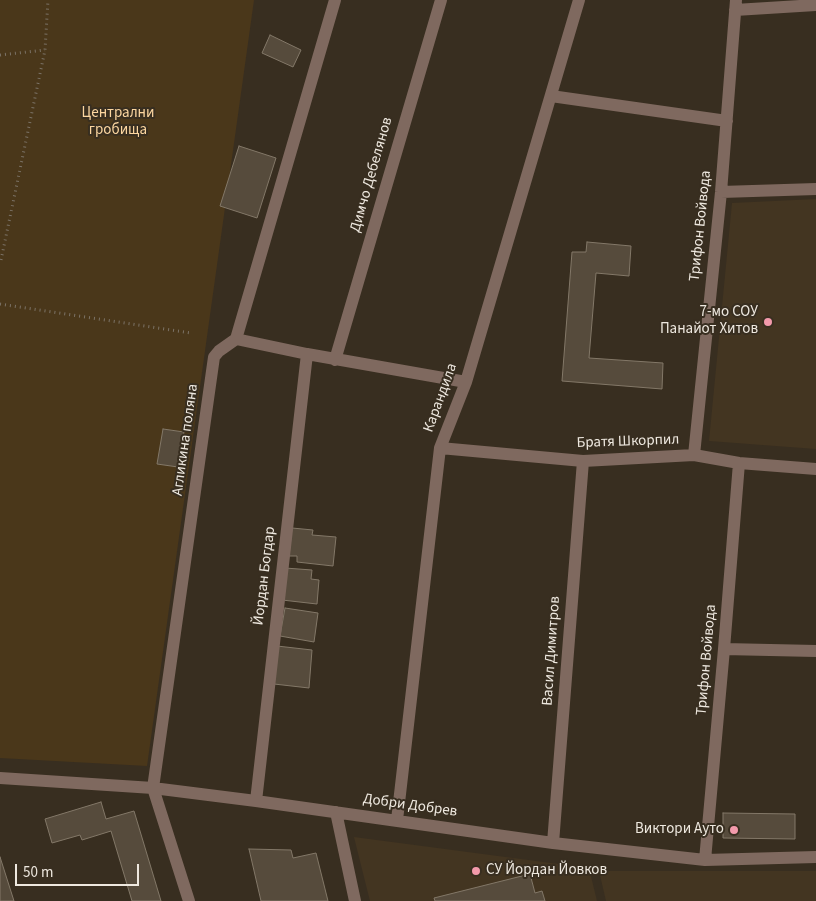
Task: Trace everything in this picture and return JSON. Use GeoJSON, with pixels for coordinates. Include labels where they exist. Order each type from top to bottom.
{"type":"FeatureCollection","features":[{"type":"Feature","properties":{"kind":"street"},"geometry":{"type":"LineString","coordinates":[[335,0],[236,339],[335,360],[466,382]]}},
{"type":"Feature","properties":{"kind":"street","name":"Димчо Дебелянов"},"geometry":{"type":"LineString","coordinates":[[335,360],[441,0]]}},
{"type":"Feature","properties":{"kind":"street","name":"Карандила"},"geometry":{"type":"LineString","coordinates":[[397,820],[440,448],[466,382],[579,0]]}},
{"type":"Feature","properties":{"kind":"street"},"geometry":{"type":"LineString","coordinates":[[736,5],[816,5]]}},
{"type":"Feature","properties":{"kind":"street","name":"Трифон Войвода"},"geometry":{"type":"LineString","coordinates":[[694,455],[721,192],[736,5]]}},
{"type":"Feature","properties":{"kind":"street"},"geometry":{"type":"LineString","coordinates":[[551,96],[727,121]]}},
{"type":"Feature","properties":{"kind":"street"},"geometry":{"type":"LineString","coordinates":[[721,192],[816,189]]}},
{"type":"Feature","properties":{"kind":"street","name":"Агликина поляна"},"geometry":{"type":"LineString","coordinates":[[189,901],[153,788],[214,357],[236,339]]}},
{"type":"Feature","properties":{"kind":"street","name":"Йордан Богдар"},"geometry":{"type":"LineString","coordinates":[[256,801],[307,354]]}},
{"type":"Feature","properties":{"kind":"street","name":"Братя Шкорпил"},"geometry":{"type":"LineString","coordinates":[[440,448],[583,461],[694,455],[739,463],[816,469]]}},
{"type":"Feature","properties":{"kind":"street","name":"Васил Димитров"},"geometry":{"type":"LineString","coordinates":[[553,843],[583,461]]}},
{"type":"Feature","properties":{"kind":"street","name":"Трифон Войвода"},"geometry":{"type":"LineString","coordinates":[[705,860],[739,463]]}},
{"type":"Feature","properties":{"kind":"street"},"geometry":{"type":"LineString","coordinates":[[724,649],[816,651]]}},
{"type":"Feature","properties":{"kind":"street","name":"Добри Добрев"},"geometry":{"type":"LineString","coordinates":[[0,778],[153,788],[397,820],[553,843],[705,860],[816,857]]}},
{"type":"Feature","properties":{"kind":"street"},"geometry":{"type":"LineString","coordinates":[[336,812],[354,901]]}},
{"type":"Feature","properties":{"kind":"path"},"geometry":{"type":"LineString","coordinates":[[1,260],[45,50],[48,0]]}},
{"type":"Feature","properties":{"kind":"path"},"geometry":{"type":"LineString","coordinates":[[0,55],[45,50]]}},
{"type":"Feature","properties":{"kind":"path"},"geometry":{"type":"LineString","coordinates":[[0,304],[191,333]]}},
{"type":"Feature","properties":{"kind":"shaded area","name":"7-мо СОУ Панайот Хитов"},"geometry":{"type":"Polygon","coordinates":[[[816,199],[816,449],[709,441],[732,203],[816,199]]]}},
{"type":"Feature","properties":{"kind":"shaded area","name":"СУ Йордан Йовков"},"geometry":{"type":"Polygon","coordinates":[[[354,837],[589,868],[597,901],[545,901],[542,892],[535,893],[530,874],[435,898],[435,901],[370,901],[354,837]]]}},
{"type":"Feature","properties":{"kind":"shaded area"},"geometry":{"type":"Polygon","coordinates":[[[599,871],[816,871],[816,901],[606,901],[599,871]]]}},
{"type":"Feature","properties":{"kind":"green space","name":"Централни гробища"},"geometry":{"type":"Polygon","coordinates":[[[0,0],[254,0],[147,766],[0,758],[0,0]]]}},
{"type":"Feature","properties":{"kind":"building"},"geometry":{"type":"Polygon","coordinates":[[[270,35],[301,50],[293,67],[262,53],[270,35]]]}},
{"type":"Feature","properties":{"kind":"building"},"geometry":{"type":"Polygon","coordinates":[[[239,146],[276,158],[257,218],[220,206],[239,146]]]}},
{"type":"Feature","properties":{"kind":"building"},"geometry":{"type":"Polygon","coordinates":[[[587,242],[631,246],[629,276],[596,273],[589,358],[663,363],[662,389],[562,381],[572,252],[586,252],[587,242]]]}},
{"type":"Feature","properties":{"kind":"building"},"geometry":{"type":"Polygon","coordinates":[[[163,429],[184,432],[178,467],[157,464],[163,429]]]}},
{"type":"Feature","properties":{"kind":"building"},"geometry":{"type":"Polygon","coordinates":[[[292,528],[313,530],[312,535],[336,537],[333,566],[297,562],[297,556],[289,556],[292,528]]]}},
{"type":"Feature","properties":{"kind":"building"},"geometry":{"type":"Polygon","coordinates":[[[285,568],[312,570],[311,579],[319,580],[317,604],[282,600],[285,568]]]}},
{"type":"Feature","properties":{"kind":"building"},"geometry":{"type":"Polygon","coordinates":[[[285,608],[318,613],[314,642],[280,636],[285,608]]]}},
{"type":"Feature","properties":{"kind":"building"},"geometry":{"type":"Polygon","coordinates":[[[277,646],[312,650],[309,688],[274,684],[277,646]]]}},
{"type":"Feature","properties":{"kind":"building"},"geometry":{"type":"Polygon","coordinates":[[[101,802],[106,819],[134,811],[161,901],[132,901],[111,831],[82,840],[80,835],[52,843],[45,819],[101,802]]]}},
{"type":"Feature","properties":{"kind":"building"},"geometry":{"type":"Polygon","coordinates":[[[723,813],[795,814],[795,839],[723,838],[723,813]]]}},
{"type":"Feature","properties":{"kind":"building"},"geometry":{"type":"Polygon","coordinates":[[[249,849],[291,850],[293,858],[316,853],[328,901],[261,901],[249,849]]]}},
{"type":"Feature","properties":{"kind":"building"},"geometry":{"type":"Polygon","coordinates":[[[0,857],[14,901],[0,901],[0,857]]]}},
{"type":"Feature","properties":{"kind":"building"},"geometry":{"type":"Polygon","coordinates":[[[530,874],[535,893],[542,891],[545,901],[435,901],[434,898],[530,874]]]}},
{"type":"Feature","properties":{"kind":"place","name":"7-мо СОУ Панайот Хитов"},"geometry":{"type":"Point","coordinates":[768,322]}},
{"type":"Feature","properties":{"kind":"place","name":"Виктори Ауто"},"geometry":{"type":"Point","coordinates":[734,830]}},
{"type":"Feature","properties":{"kind":"place","name":"СУ Йордан Йовков"},"geometry":{"type":"Point","coordinates":[476,871]}}]}
